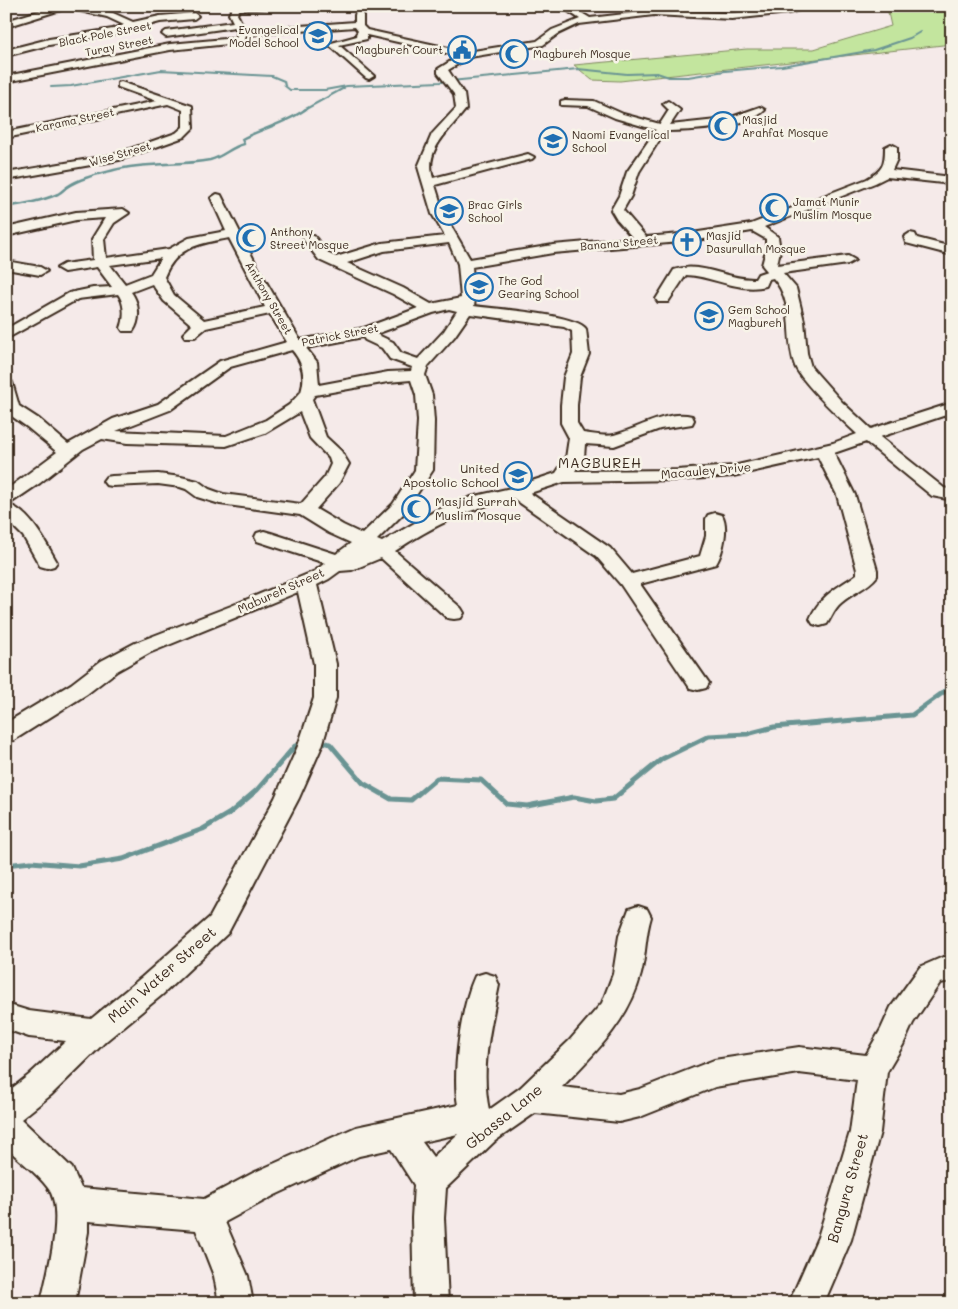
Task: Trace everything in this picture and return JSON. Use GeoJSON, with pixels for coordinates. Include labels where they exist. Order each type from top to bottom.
{"type":"FeatureCollection","features":[{"type":"Feature","properties":{"kind":"street"},"geometry":{"type":"LineString","coordinates":[[6,24],[64,6]]}},
{"type":"Feature","properties":{"kind":"street"},"geometry":{"type":"LineString","coordinates":[[69,6],[110,15],[132,25]]}},
{"type":"Feature","properties":{"kind":"street","name":"Black Pole Street"},"geometry":{"type":"LineString","coordinates":[[158,36],[199,28],[236,15],[271,6]]}},
{"type":"Feature","properties":{"kind":"street"},"geometry":{"type":"LineString","coordinates":[[363,6],[360,34],[364,37],[332,44],[369,76]]}},
{"type":"Feature","properties":{"kind":"street"},"geometry":{"type":"LineString","coordinates":[[564,6],[588,20]]}},
{"type":"Feature","properties":{"kind":"street"},"geometry":{"type":"LineString","coordinates":[[99,433],[127,438],[237,440],[269,425],[306,395],[419,370],[449,334],[461,305],[465,264],[461,252],[438,214],[424,167],[437,134],[462,109],[463,105],[461,98],[443,73],[443,69],[467,55],[535,44],[569,24],[588,20],[657,10],[732,16],[789,11],[809,6]]}},
{"type":"Feature","properties":{"kind":"street"},"geometry":{"type":"LineString","coordinates":[[11,11],[20,20]]}},
{"type":"Feature","properties":{"kind":"street"},"geometry":{"type":"LineString","coordinates":[[37,14],[55,19]]}},
{"type":"Feature","properties":{"kind":"street"},"geometry":{"type":"LineString","coordinates":[[236,15],[240,37]]}},
{"type":"Feature","properties":{"kind":"street"},"geometry":{"type":"LineString","coordinates":[[6,53],[115,31],[132,25],[166,19],[205,16]]}},
{"type":"Feature","properties":{"kind":"street"},"geometry":{"type":"LineString","coordinates":[[72,28],[84,36]]}},
{"type":"Feature","properties":{"kind":"street"},"geometry":{"type":"LineString","coordinates":[[199,28],[198,32],[202,43]]}},
{"type":"Feature","properties":{"kind":"street","name":"Turay Street"},"geometry":{"type":"LineString","coordinates":[[6,79],[240,37],[362,28],[467,55]]}},
{"type":"Feature","properties":{"kind":"street"},"geometry":{"type":"LineString","coordinates":[[32,65],[64,78]]}},
{"type":"Feature","properties":{"kind":"street"},"geometry":{"type":"LineString","coordinates":[[121,85],[166,102]]}},
{"type":"Feature","properties":{"kind":"street","name":"Karama Street"},"geometry":{"type":"LineString","coordinates":[[6,135],[166,102]]}},
{"type":"Feature","properties":{"kind":"street","name":"Wise Street"},"geometry":{"type":"LineString","coordinates":[[6,177],[115,158],[180,135],[188,128],[188,108],[166,102]]}},
{"type":"Feature","properties":{"kind":"street"},"geometry":{"type":"LineString","coordinates":[[565,103],[590,103],[619,116],[662,128],[712,124],[750,116],[760,110]]}},
{"type":"Feature","properties":{"kind":"street"},"geometry":{"type":"LineString","coordinates":[[643,241],[621,218],[617,210],[633,172],[674,110],[668,104]]}},
{"type":"Feature","properties":{"kind":"street"},"geometry":{"type":"LineString","coordinates":[[891,147],[891,159],[885,172],[952,181]]}},
{"type":"Feature","properties":{"kind":"street"},"geometry":{"type":"LineString","coordinates":[[429,183],[528,157]]}},
{"type":"Feature","properties":{"kind":"street","name":"Banana Street"},"geometry":{"type":"LineString","coordinates":[[465,264],[553,249],[723,233],[754,227],[788,212],[871,182],[885,172]]}},
{"type":"Feature","properties":{"kind":"street","name":"Anthony Street"},"geometry":{"type":"LineString","coordinates":[[217,198],[233,233],[274,309],[295,344],[305,353],[309,360],[311,375],[306,395],[314,432],[322,443],[337,455],[340,464],[333,478],[305,510]]}},
{"type":"Feature","properties":{"kind":"street"},"geometry":{"type":"LineString","coordinates":[[6,232],[76,216],[123,213],[109,221],[98,239],[98,254],[101,262],[129,299],[131,321],[128,328]]}},
{"type":"Feature","properties":{"kind":"street"},"geometry":{"type":"LineString","coordinates":[[754,227],[772,237],[774,250],[769,265],[789,288],[797,321],[798,353],[804,368],[836,405],[870,437],[938,492],[952,495]]}},
{"type":"Feature","properties":{"kind":"street"},"geometry":{"type":"LineString","coordinates":[[64,268],[172,252],[194,241],[233,233]]}},
{"type":"Feature","properties":{"kind":"street"},"geometry":{"type":"LineString","coordinates":[[910,237],[911,240],[952,251]]}},
{"type":"Feature","properties":{"kind":"street"},"geometry":{"type":"LineString","coordinates":[[309,238],[319,253],[398,290],[429,309]]}},
{"type":"Feature","properties":{"kind":"street"},"geometry":{"type":"LineString","coordinates":[[335,262],[382,246],[452,238]]}},
{"type":"Feature","properties":{"kind":"street"},"geometry":{"type":"LineString","coordinates":[[172,252],[162,265],[157,277],[161,289],[196,330],[274,309]]}},
{"type":"Feature","properties":{"kind":"street"},"geometry":{"type":"LineString","coordinates":[[663,299],[679,272],[720,276],[755,285],[761,284],[763,276],[774,272],[848,260]]}},
{"type":"Feature","properties":{"kind":"street"},"geometry":{"type":"LineString","coordinates":[[6,264],[40,271]]}},
{"type":"Feature","properties":{"kind":"street"},"geometry":{"type":"LineString","coordinates":[[6,335],[74,296],[93,292],[123,290],[157,277]]}},
{"type":"Feature","properties":{"kind":"street","name":"Patrick Street"},"geometry":{"type":"LineString","coordinates":[[6,498],[68,452],[99,433],[164,407],[225,364],[295,344],[367,332],[429,309],[461,305],[568,323],[579,329],[581,354],[572,377],[569,405],[569,423],[577,438]]}},
{"type":"Feature","properties":{"kind":"street"},"geometry":{"type":"LineString","coordinates":[[367,332],[370,337],[388,345],[395,356],[419,370]]}},
{"type":"Feature","properties":{"kind":"street","name":"Mabureh Street"},"geometry":{"type":"LineString","coordinates":[[6,734],[79,688],[109,666],[142,648],[314,578],[339,562],[365,541],[399,508],[416,485],[424,470],[426,439],[424,394],[419,370]]}},
{"type":"Feature","properties":{"kind":"street"},"geometry":{"type":"LineString","coordinates":[[6,385],[11,408],[33,423],[68,452]]}},
{"type":"Feature","properties":{"kind":"street","name":"Macauley Drive"},"geometry":{"type":"LineString","coordinates":[[314,578],[383,550],[417,528],[442,515],[477,501],[516,492],[562,477],[677,475],[733,471],[824,451],[952,408]]}},
{"type":"Feature","properties":{"kind":"street"},"geometry":{"type":"LineString","coordinates":[[562,477],[576,458],[577,438],[622,440],[639,430],[657,424],[686,420]]}},
{"type":"Feature","properties":{"kind":"street"},"geometry":{"type":"LineString","coordinates":[[820,620],[822,611],[836,595],[867,576],[867,570],[846,495],[824,451]]}},
{"type":"Feature","properties":{"kind":"street"},"geometry":{"type":"LineString","coordinates":[[112,481],[158,479],[181,482],[192,485],[203,494],[220,499],[305,510],[336,529],[383,550],[454,614]]}},
{"type":"Feature","properties":{"kind":"street"},"geometry":{"type":"LineString","coordinates":[[516,492],[594,544],[628,581],[698,683]]}},
{"type":"Feature","properties":{"kind":"street"},"geometry":{"type":"LineString","coordinates":[[6,509],[31,533],[47,562]]}},
{"type":"Feature","properties":{"kind":"street"},"geometry":{"type":"LineString","coordinates":[[628,581],[709,560],[715,536],[715,519]]}},
{"type":"Feature","properties":{"kind":"street"},"geometry":{"type":"LineString","coordinates":[[264,537],[305,548],[339,562]]}},
{"type":"Feature","properties":{"kind":"street","name":"Main Water Street"},"geometry":{"type":"LineString","coordinates":[[6,1112],[40,1084],[96,1032],[152,986],[218,925],[287,798],[310,746],[325,698],[325,664],[314,578]]}},
{"type":"Feature","properties":{"kind":"street","name":"Gbassa Lane"},"geometry":{"type":"LineString","coordinates":[[430,1181],[479,1123],[531,1098],[579,1050],[612,1010],[627,974],[632,936],[638,917]]}},
{"type":"Feature","properties":{"kind":"street"},"geometry":{"type":"LineString","coordinates":[[531,1098],[619,1108],[640,1103],[714,1074],[799,1060],[873,1069],[893,1036],[901,1016],[930,975],[943,969],[952,969]]}},
{"type":"Feature","properties":{"kind":"street"},"geometry":{"type":"LineString","coordinates":[[70,1202],[206,1215],[264,1184],[356,1142],[398,1133],[479,1123],[469,1066],[485,986]]}},
{"type":"Feature","properties":{"kind":"street"},"geometry":{"type":"LineString","coordinates":[[6,1016],[28,1024],[96,1032]]}},
{"type":"Feature","properties":{"kind":"street","name":"Bangura Street"},"geometry":{"type":"LineString","coordinates":[[809,1302],[834,1240],[863,1141],[873,1069]]}},
{"type":"Feature","properties":{"kind":"street"},"geometry":{"type":"LineString","coordinates":[[6,1126],[61,1179],[70,1202],[72,1232],[58,1303]]}},
{"type":"Feature","properties":{"kind":"street"},"geometry":{"type":"LineString","coordinates":[[398,1133],[430,1181],[428,1218],[431,1303]]}},
{"type":"Feature","properties":{"kind":"street"},"geometry":{"type":"LineString","coordinates":[[206,1215],[230,1276],[236,1303]]}},
{"type":"Feature","properties":{"kind":"green space"},"geometry":{"type":"Polygon","coordinates":[[[879,6],[952,6],[952,44],[620,81],[592,80],[574,65],[747,49],[814,49],[891,26],[887,8],[879,6]]]}},
{"type":"Feature","properties":{"kind":"waterway"},"geometry":{"type":"LineString","coordinates":[[51,87],[71,86],[161,70],[272,76],[284,81],[285,86],[290,90],[325,90],[347,86],[440,82],[578,69],[627,74],[657,73],[669,77],[688,77],[725,71],[782,66],[874,50],[910,38],[920,32]]}},
{"type":"Feature","properties":{"kind":"waterway"},"geometry":{"type":"LineString","coordinates":[[304,110],[344,88]]}},
{"type":"Feature","properties":{"kind":"waterway"},"geometry":{"type":"LineString","coordinates":[[6,207],[52,196],[78,181],[114,170],[215,159],[244,144],[242,139],[291,118],[306,109]]}},
{"type":"Feature","properties":{"kind":"waterway"},"geometry":{"type":"LineString","coordinates":[[318,740],[330,744],[363,783],[391,799],[411,800],[437,778],[481,780],[507,804],[527,806],[574,797],[596,801],[613,799],[662,759],[709,736],[747,734],[774,727],[912,715],[952,686]]}},
{"type":"Feature","properties":{"kind":"waterway"},"geometry":{"type":"LineString","coordinates":[[6,865],[31,862],[79,866],[123,859],[203,829],[230,813],[257,790],[295,746],[303,743]]}},
{"type":"Feature","properties":{"kind":"place","name":"Evangelical Model School"},"geometry":{"type":"Point","coordinates":[318,36]}},
{"type":"Feature","properties":{"kind":"place","name":"Magbureh Court"},"geometry":{"type":"Point","coordinates":[462,50]}},
{"type":"Feature","properties":{"kind":"place","name":"Magbureh Mosque"},"geometry":{"type":"Point","coordinates":[514,54]}},
{"type":"Feature","properties":{"kind":"place","name":"Masjid Arahfat Mosque"},"geometry":{"type":"Point","coordinates":[723,126]}},
{"type":"Feature","properties":{"kind":"place","name":"Naomi Evangelical School"},"geometry":{"type":"Point","coordinates":[553,141]}},
{"type":"Feature","properties":{"kind":"place","name":"Jamat Munir Muslim Mosque"},"geometry":{"type":"Point","coordinates":[774,208]}},
{"type":"Feature","properties":{"kind":"place","name":"Brac Girls School"},"geometry":{"type":"Point","coordinates":[449,211]}},
{"type":"Feature","properties":{"kind":"place","name":"Anthony Street Mosque"},"geometry":{"type":"Point","coordinates":[251,238]}},
{"type":"Feature","properties":{"kind":"place","name":"Masjid Dasurullah Mosque"},"geometry":{"type":"Point","coordinates":[687,242]}},
{"type":"Feature","properties":{"kind":"place","name":"The God Gearing School"},"geometry":{"type":"Point","coordinates":[479,287]}},
{"type":"Feature","properties":{"kind":"place","name":"Gem School Magbureh"},"geometry":{"type":"Point","coordinates":[709,316]}},
{"type":"Feature","properties":{"kind":"place","name":"United Apostolic School"},"geometry":{"type":"Point","coordinates":[518,476]}},
{"type":"Feature","properties":{"kind":"place","name":"Masjid Surrah Muslim Mosque"},"geometry":{"type":"Point","coordinates":[416,509]}},
{"type":"Feature","properties":{"kind":"district","name":"MAGBUREH"},"geometry":{"type":"Point","coordinates":[600,463]}}]}
